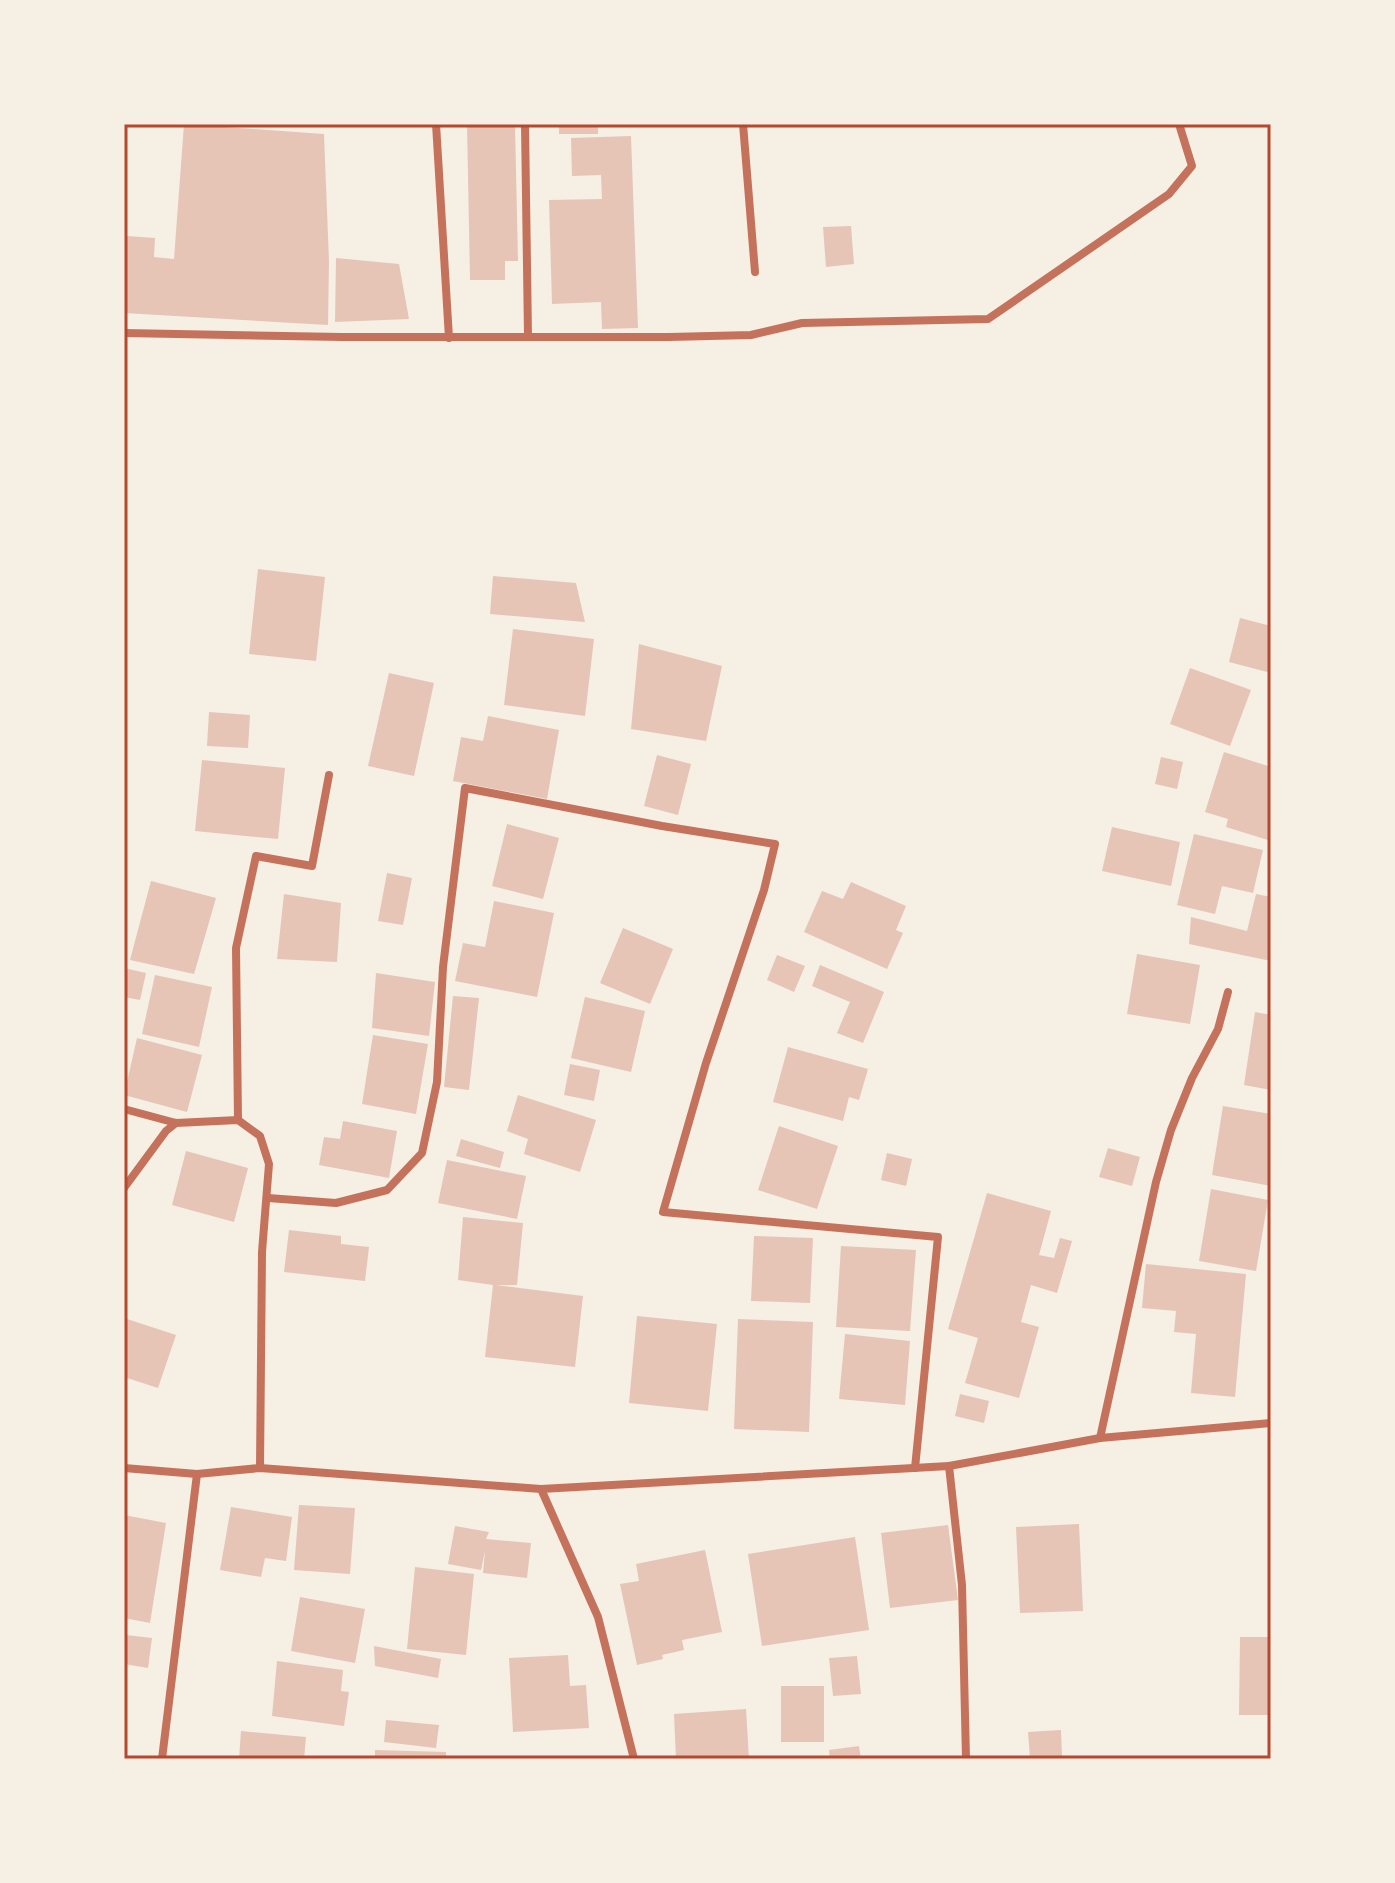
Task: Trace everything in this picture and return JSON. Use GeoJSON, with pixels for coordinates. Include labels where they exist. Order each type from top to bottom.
{"type":"FeatureCollection","features":[{"type":"Feature","properties":{"kind":"street"},"geometry":{"type":"LineString","coordinates":[[436,124],[449,338]]}},
{"type":"Feature","properties":{"kind":"street"},"geometry":{"type":"LineString","coordinates":[[525,124],[528,337]]}},
{"type":"Feature","properties":{"kind":"street"},"geometry":{"type":"LineString","coordinates":[[743,124],[755,272]]}},
{"type":"Feature","properties":{"kind":"street"},"geometry":{"type":"LineString","coordinates":[[124,333],[449,338],[751,335],[802,323],[988,319],[1169,194],[1192,166],[1179,124]]}},
{"type":"Feature","properties":{"kind":"street"},"geometry":{"type":"LineString","coordinates":[[238,1120],[236,948],[256,856],[312,866],[329,775]]}},
{"type":"Feature","properties":{"kind":"street"},"geometry":{"type":"LineString","coordinates":[[268,1198],[336,1203],[387,1190],[422,1153],[437,1082],[443,967],[465,788],[775,844],[764,890],[706,1063],[663,1212],[938,1237],[915,1468]]}},
{"type":"Feature","properties":{"kind":"street"},"geometry":{"type":"LineString","coordinates":[[1100,1438],[1156,1182],[1171,1130],[1192,1078],[1218,1029],[1228,992]]}},
{"type":"Feature","properties":{"kind":"street"},"geometry":{"type":"LineString","coordinates":[[124,1109],[176,1123],[238,1120],[260,1136],[269,1164],[262,1252],[260,1468]]}},
{"type":"Feature","properties":{"kind":"street"},"geometry":{"type":"LineString","coordinates":[[124,1188],[166,1131],[176,1123]]}},
{"type":"Feature","properties":{"kind":"street"},"geometry":{"type":"LineString","coordinates":[[124,1468],[197,1474],[260,1468],[541,1489],[949,1466],[1100,1438],[1271,1423]]}},
{"type":"Feature","properties":{"kind":"street"},"geometry":{"type":"LineString","coordinates":[[949,1466],[962,1585],[966,1759]]}},
{"type":"Feature","properties":{"kind":"street"},"geometry":{"type":"LineString","coordinates":[[162,1759],[197,1474]]}},
{"type":"Feature","properties":{"kind":"street"},"geometry":{"type":"LineString","coordinates":[[541,1489],[598,1617],[634,1759]]}},
{"type":"Feature","properties":{"kind":"building"},"geometry":{"type":"Polygon","coordinates":[[[184,124],[324,134],[328,325],[124,313],[127,236],[155,238],[154,257],[174,259],[184,124]]]}},
{"type":"Feature","properties":{"kind":"building"},"geometry":{"type":"Polygon","coordinates":[[[467,124],[515,124],[518,261],[505,261],[505,280],[470,280],[467,124]]]}},
{"type":"Feature","properties":{"kind":"building"},"geometry":{"type":"Polygon","coordinates":[[[559,124],[598,124],[598,134],[559,134],[559,124]]]}},
{"type":"Feature","properties":{"kind":"building"},"geometry":{"type":"Polygon","coordinates":[[[631,136],[638,328],[602,329],[601,302],[552,304],[549,200],[602,199],[601,175],[572,176],[571,138],[631,136]]]}},
{"type":"Feature","properties":{"kind":"building"},"geometry":{"type":"Polygon","coordinates":[[[851,226],[854,264],[826,267],[823,227],[851,226]]]}},
{"type":"Feature","properties":{"kind":"building"},"geometry":{"type":"Polygon","coordinates":[[[336,258],[399,264],[409,319],[335,322],[336,258]]]}},
{"type":"Feature","properties":{"kind":"building"},"geometry":{"type":"Polygon","coordinates":[[[258,569],[325,577],[316,661],[249,654],[258,569]]]}},
{"type":"Feature","properties":{"kind":"building"},"geometry":{"type":"Polygon","coordinates":[[[493,576],[576,583],[585,622],[490,614],[493,576]]]}},
{"type":"Feature","properties":{"kind":"building"},"geometry":{"type":"Polygon","coordinates":[[[1240,618],[1271,626],[1271,673],[1229,662],[1240,618]]]}},
{"type":"Feature","properties":{"kind":"building"},"geometry":{"type":"Polygon","coordinates":[[[513,629],[594,639],[585,716],[504,705],[513,629]]]}},
{"type":"Feature","properties":{"kind":"building"},"geometry":{"type":"Polygon","coordinates":[[[639,644],[722,666],[706,741],[631,729],[639,644]]]}},
{"type":"Feature","properties":{"kind":"building"},"geometry":{"type":"Polygon","coordinates":[[[1190,668],[1251,690],[1230,746],[1170,724],[1190,668]]]}},
{"type":"Feature","properties":{"kind":"building"},"geometry":{"type":"Polygon","coordinates":[[[389,673],[434,683],[414,776],[368,766],[389,673]]]}},
{"type":"Feature","properties":{"kind":"building"},"geometry":{"type":"Polygon","coordinates":[[[209,712],[250,715],[248,748],[207,746],[209,712]]]}},
{"type":"Feature","properties":{"kind":"building"},"geometry":{"type":"Polygon","coordinates":[[[488,716],[559,730],[547,799],[453,781],[461,737],[483,741],[488,716]]]}},
{"type":"Feature","properties":{"kind":"building"},"geometry":{"type":"Polygon","coordinates":[[[1224,752],[1271,767],[1271,841],[1226,827],[1228,819],[1205,812],[1224,752]]]}},
{"type":"Feature","properties":{"kind":"building"},"geometry":{"type":"Polygon","coordinates":[[[657,755],[691,764],[678,815],[644,806],[657,755]]]}},
{"type":"Feature","properties":{"kind":"building"},"geometry":{"type":"Polygon","coordinates":[[[1161,757],[1183,762],[1177,789],[1155,784],[1161,757]]]}},
{"type":"Feature","properties":{"kind":"building"},"geometry":{"type":"Polygon","coordinates":[[[202,760],[285,768],[278,839],[195,831],[202,760]]]}},
{"type":"Feature","properties":{"kind":"building"},"geometry":{"type":"Polygon","coordinates":[[[507,824],[559,838],[543,899],[492,886],[507,824]]]}},
{"type":"Feature","properties":{"kind":"building"},"geometry":{"type":"Polygon","coordinates":[[[1112,827],[1180,842],[1171,886],[1102,871],[1112,827]]]}},
{"type":"Feature","properties":{"kind":"building"},"geometry":{"type":"Polygon","coordinates":[[[1194,834],[1263,850],[1253,893],[1222,886],[1215,914],[1177,905],[1194,834]]]}},
{"type":"Feature","properties":{"kind":"building"},"geometry":{"type":"Polygon","coordinates":[[[387,873],[412,878],[403,925],[378,921],[387,873]]]}},
{"type":"Feature","properties":{"kind":"building"},"geometry":{"type":"Polygon","coordinates":[[[151,881],[216,898],[194,974],[130,960],[151,881]]]}},
{"type":"Feature","properties":{"kind":"building"},"geometry":{"type":"Polygon","coordinates":[[[851,882],[906,906],[896,930],[903,933],[887,969],[804,932],[822,891],[843,899],[851,882]]]}},
{"type":"Feature","properties":{"kind":"building"},"geometry":{"type":"Polygon","coordinates":[[[284,894],[341,903],[337,962],[277,959],[284,894]]]}},
{"type":"Feature","properties":{"kind":"building"},"geometry":{"type":"Polygon","coordinates":[[[1256,894],[1271,897],[1271,961],[1189,944],[1191,917],[1247,931],[1256,894]]]}},
{"type":"Feature","properties":{"kind":"building"},"geometry":{"type":"Polygon","coordinates":[[[494,901],[554,913],[537,997],[455,981],[463,943],[485,947],[494,901]]]}},
{"type":"Feature","properties":{"kind":"building"},"geometry":{"type":"Polygon","coordinates":[[[623,928],[673,949],[650,1004],[600,983],[623,928]]]}},
{"type":"Feature","properties":{"kind":"building"},"geometry":{"type":"Polygon","coordinates":[[[1137,954],[1200,965],[1190,1024],[1127,1014],[1137,954]]]}},
{"type":"Feature","properties":{"kind":"building"},"geometry":{"type":"Polygon","coordinates":[[[777,955],[805,966],[794,992],[767,980],[777,955]]]}},
{"type":"Feature","properties":{"kind":"building"},"geometry":{"type":"Polygon","coordinates":[[[820,965],[884,992],[863,1043],[837,1033],[850,1002],[812,986],[820,965]]]}},
{"type":"Feature","properties":{"kind":"building"},"geometry":{"type":"Polygon","coordinates":[[[124,968],[146,973],[140,1000],[124,997],[124,968]]]}},
{"type":"Feature","properties":{"kind":"building"},"geometry":{"type":"Polygon","coordinates":[[[376,973],[435,982],[429,1036],[372,1028],[376,973]]]}},
{"type":"Feature","properties":{"kind":"building"},"geometry":{"type":"Polygon","coordinates":[[[155,975],[212,987],[199,1047],[142,1034],[155,975]]]}},
{"type":"Feature","properties":{"kind":"building"},"geometry":{"type":"Polygon","coordinates":[[[453,996],[479,998],[469,1090],[444,1087],[453,996]]]}},
{"type":"Feature","properties":{"kind":"building"},"geometry":{"type":"Polygon","coordinates":[[[585,997],[645,1011],[631,1072],[571,1058],[585,997]]]}},
{"type":"Feature","properties":{"kind":"building"},"geometry":{"type":"Polygon","coordinates":[[[1255,1012],[1271,1015],[1271,1090],[1244,1085],[1255,1012]]]}},
{"type":"Feature","properties":{"kind":"building"},"geometry":{"type":"Polygon","coordinates":[[[373,1035],[428,1044],[416,1114],[362,1104],[373,1035]]]}},
{"type":"Feature","properties":{"kind":"building"},"geometry":{"type":"Polygon","coordinates":[[[137,1038],[202,1055],[187,1112],[124,1095],[137,1038]]]}},
{"type":"Feature","properties":{"kind":"building"},"geometry":{"type":"Polygon","coordinates":[[[788,1047],[868,1069],[859,1100],[849,1097],[843,1121],[773,1102],[788,1047]]]}},
{"type":"Feature","properties":{"kind":"building"},"geometry":{"type":"Polygon","coordinates":[[[570,1064],[600,1070],[594,1101],[564,1095],[570,1064]]]}},
{"type":"Feature","properties":{"kind":"building"},"geometry":{"type":"Polygon","coordinates":[[[518,1095],[596,1120],[580,1172],[524,1154],[528,1139],[507,1131],[518,1095]]]}},
{"type":"Feature","properties":{"kind":"building"},"geometry":{"type":"Polygon","coordinates":[[[1223,1106],[1271,1114],[1271,1186],[1212,1175],[1223,1106]]]}},
{"type":"Feature","properties":{"kind":"building"},"geometry":{"type":"Polygon","coordinates":[[[343,1121],[397,1131],[389,1178],[319,1165],[324,1137],[340,1139],[343,1121]]]}},
{"type":"Feature","properties":{"kind":"building"},"geometry":{"type":"Polygon","coordinates":[[[779,1126],[838,1146],[817,1209],[758,1190],[779,1126]]]}},
{"type":"Feature","properties":{"kind":"building"},"geometry":{"type":"Polygon","coordinates":[[[461,1139],[504,1152],[500,1168],[456,1156],[461,1139]]]}},
{"type":"Feature","properties":{"kind":"building"},"geometry":{"type":"Polygon","coordinates":[[[1108,1148],[1140,1157],[1132,1186],[1099,1177],[1108,1148]]]}},
{"type":"Feature","properties":{"kind":"building"},"geometry":{"type":"Polygon","coordinates":[[[186,1151],[248,1168],[234,1222],[172,1205],[186,1151]]]}},
{"type":"Feature","properties":{"kind":"building"},"geometry":{"type":"Polygon","coordinates":[[[887,1153],[912,1159],[906,1186],[881,1180],[887,1153]]]}},
{"type":"Feature","properties":{"kind":"building"},"geometry":{"type":"Polygon","coordinates":[[[447,1160],[526,1176],[517,1219],[438,1203],[447,1160]]]}},
{"type":"Feature","properties":{"kind":"building"},"geometry":{"type":"Polygon","coordinates":[[[1211,1189],[1268,1200],[1256,1271],[1199,1261],[1211,1189]]]}},
{"type":"Feature","properties":{"kind":"building"},"geometry":{"type":"Polygon","coordinates":[[[987,1193],[1051,1211],[1039,1255],[1054,1258],[1060,1238],[1072,1241],[1057,1293],[1031,1285],[1021,1322],[1039,1327],[1019,1398],[965,1383],[978,1338],[948,1329],[987,1193]]]}},
{"type":"Feature","properties":{"kind":"building"},"geometry":{"type":"Polygon","coordinates":[[[463,1217],[523,1223],[517,1285],[496,1285],[583,1296],[575,1367],[485,1357],[493,1285],[458,1280],[463,1217]]]}},
{"type":"Feature","properties":{"kind":"building"},"geometry":{"type":"Polygon","coordinates":[[[289,1230],[341,1236],[341,1244],[369,1247],[365,1281],[284,1272],[289,1230]]]}},
{"type":"Feature","properties":{"kind":"building"},"geometry":{"type":"Polygon","coordinates":[[[754,1236],[813,1238],[810,1303],[751,1301],[754,1236]]]}},
{"type":"Feature","properties":{"kind":"building"},"geometry":{"type":"Polygon","coordinates":[[[841,1246],[916,1250],[910,1331],[836,1327],[841,1246]]]}},
{"type":"Feature","properties":{"kind":"building"},"geometry":{"type":"Polygon","coordinates":[[[1146,1264],[1246,1274],[1235,1397],[1191,1393],[1196,1334],[1174,1332],[1176,1311],[1142,1308],[1146,1264]]]}},
{"type":"Feature","properties":{"kind":"building"},"geometry":{"type":"Polygon","coordinates":[[[637,1316],[717,1324],[708,1411],[629,1403],[637,1316]]]}},
{"type":"Feature","properties":{"kind":"building"},"geometry":{"type":"Polygon","coordinates":[[[124,1318],[176,1335],[158,1388],[124,1377],[124,1318]]]}},
{"type":"Feature","properties":{"kind":"building"},"geometry":{"type":"Polygon","coordinates":[[[738,1319],[813,1322],[809,1432],[734,1429],[738,1319]]]}},
{"type":"Feature","properties":{"kind":"building"},"geometry":{"type":"Polygon","coordinates":[[[845,1334],[910,1341],[905,1405],[839,1399],[845,1334]]]}},
{"type":"Feature","properties":{"kind":"building"},"geometry":{"type":"Polygon","coordinates":[[[960,1394],[989,1401],[984,1423],[955,1416],[960,1394]]]}},
{"type":"Feature","properties":{"kind":"building"},"geometry":{"type":"Polygon","coordinates":[[[299,1505],[355,1508],[350,1574],[294,1570],[299,1505]]]}},
{"type":"Feature","properties":{"kind":"building"},"geometry":{"type":"Polygon","coordinates":[[[231,1507],[292,1517],[286,1561],[265,1558],[261,1577],[220,1570],[231,1507]]]}},
{"type":"Feature","properties":{"kind":"building"},"geometry":{"type":"Polygon","coordinates":[[[124,1515],[166,1523],[150,1623],[124,1618],[124,1515]]]}},
{"type":"Feature","properties":{"kind":"building"},"geometry":{"type":"Polygon","coordinates":[[[1079,1524],[1083,1611],[1020,1613],[1016,1527],[1079,1524]]]}},
{"type":"Feature","properties":{"kind":"building"},"geometry":{"type":"Polygon","coordinates":[[[948,1525],[958,1600],[890,1608],[881,1533],[948,1525]]]}},
{"type":"Feature","properties":{"kind":"building"},"geometry":{"type":"Polygon","coordinates":[[[455,1526],[489,1532],[486,1539],[531,1543],[527,1578],[483,1573],[485,1551],[481,1570],[448,1564],[455,1526]]]}},
{"type":"Feature","properties":{"kind":"building"},"geometry":{"type":"Polygon","coordinates":[[[855,1537],[869,1630],[762,1646],[748,1554],[855,1537]]]}},
{"type":"Feature","properties":{"kind":"building"},"geometry":{"type":"Polygon","coordinates":[[[705,1550],[722,1632],[682,1640],[684,1650],[637,1665],[620,1584],[639,1581],[636,1564],[705,1550]]]}},
{"type":"Feature","properties":{"kind":"building"},"geometry":{"type":"Polygon","coordinates":[[[415,1567],[474,1574],[466,1655],[407,1649],[415,1567]]]}},
{"type":"Feature","properties":{"kind":"building"},"geometry":{"type":"Polygon","coordinates":[[[300,1597],[365,1609],[355,1663],[291,1651],[300,1597]]]}},
{"type":"Feature","properties":{"kind":"building"},"geometry":{"type":"Polygon","coordinates":[[[126,1635],[152,1638],[148,1668],[124,1664],[126,1635]]]}},
{"type":"Feature","properties":{"kind":"building"},"geometry":{"type":"Polygon","coordinates":[[[1240,1637],[1271,1637],[1271,1715],[1239,1715],[1240,1637]]]}},
{"type":"Feature","properties":{"kind":"building"},"geometry":{"type":"Polygon","coordinates":[[[374,1646],[441,1659],[438,1678],[375,1666],[374,1646]]]}},
{"type":"Feature","properties":{"kind":"building"},"geometry":{"type":"Polygon","coordinates":[[[568,1655],[570,1686],[586,1685],[589,1728],[513,1732],[509,1658],[568,1655]]]}},
{"type":"Feature","properties":{"kind":"building"},"geometry":{"type":"Polygon","coordinates":[[[857,1656],[861,1694],[833,1696],[829,1658],[857,1656]]]}},
{"type":"Feature","properties":{"kind":"building"},"geometry":{"type":"Polygon","coordinates":[[[277,1661],[343,1670],[341,1691],[349,1692],[344,1726],[272,1716],[277,1661]]]}},
{"type":"Feature","properties":{"kind":"building"},"geometry":{"type":"Polygon","coordinates":[[[781,1686],[824,1686],[824,1742],[781,1742],[781,1686]]]}},
{"type":"Feature","properties":{"kind":"building"},"geometry":{"type":"Polygon","coordinates":[[[746,1709],[749,1759],[676,1759],[674,1714],[746,1709]]]}},
{"type":"Feature","properties":{"kind":"building"},"geometry":{"type":"Polygon","coordinates":[[[386,1720],[439,1725],[436,1748],[384,1742],[386,1720]]]}},
{"type":"Feature","properties":{"kind":"building"},"geometry":{"type":"Polygon","coordinates":[[[1061,1730],[1062,1756],[1030,1758],[1028,1732],[1061,1730]]]}},
{"type":"Feature","properties":{"kind":"building"},"geometry":{"type":"Polygon","coordinates":[[[241,1731],[306,1737],[304,1759],[239,1759],[241,1731]]]}},
{"type":"Feature","properties":{"kind":"building"},"geometry":{"type":"Polygon","coordinates":[[[859,1746],[861,1759],[830,1759],[829,1750],[859,1746]]]}},
{"type":"Feature","properties":{"kind":"building"},"geometry":{"type":"Polygon","coordinates":[[[375,1750],[446,1752],[446,1759],[375,1759],[375,1750]]]}}]}
